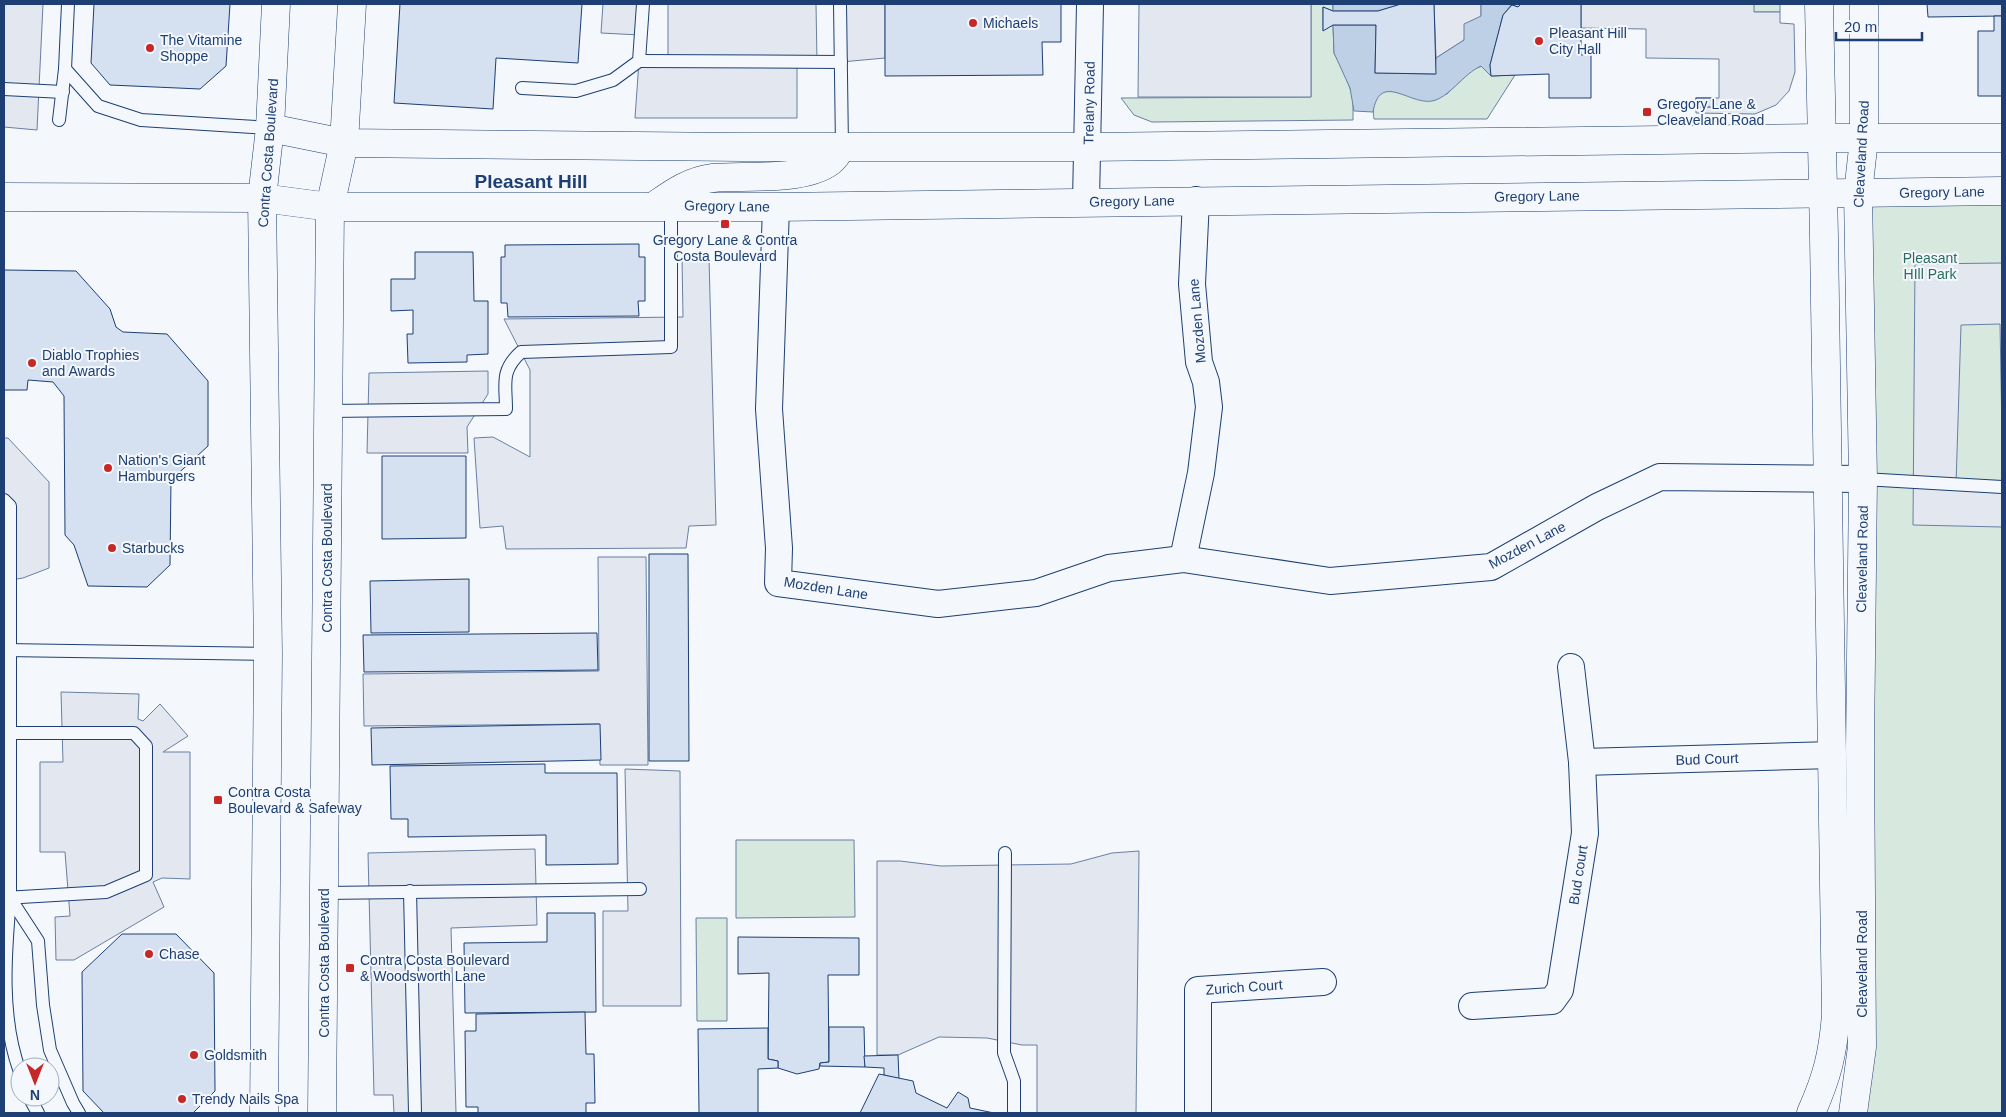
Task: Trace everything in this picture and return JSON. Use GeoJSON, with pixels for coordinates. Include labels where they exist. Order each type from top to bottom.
{"type":"FeatureCollection","features":[{"type":"Feature","properties":{"kind":"main road","name":"Contra Costa Boulevard"},"geometry":{"type":"LineString","coordinates":[[264,1113],[268,654],[262,198],[270,128],[276,4]]}},
{"type":"Feature","properties":{"kind":"main road","name":"Contra Costa Boulevard"},"geometry":{"type":"LineString","coordinates":[[322,1113],[330,207],[344,143],[352,4]]}},
{"type":"Feature","properties":{"kind":"main road","name":"Cleaveland Road"},"geometry":{"type":"LineString","coordinates":[[1810,1113],[1824,1083],[1833,1048],[1836,1014],[1823,193],[1818,4]]}},
{"type":"Feature","properties":{"kind":"main road","name":"Cleaveland Road"},"geometry":{"type":"LineString","coordinates":[[1853,1113],[1862,1047],[1860,747],[1863,480],[1858,193],[1864,139],[1864,4]]}},
{"type":"Feature","properties":{"kind":"main road"},"geometry":{"type":"LineString","coordinates":[[270,128],[344,143],[842,147],[1088,147],[1821,138],[2002,138]]}},
{"type":"Feature","properties":{"kind":"main road"},"geometry":{"type":"LineString","coordinates":[[663,206],[682,186],[711,178],[788,175],[815,169],[832,160],[842,147]]}},
{"type":"Feature","properties":{"kind":"main road","name":"Gregory Lane"},"geometry":{"type":"LineString","coordinates":[[4,197],[262,198],[330,207],[776,207],[1196,200],[2002,191]]}},
{"type":"Feature","properties":{"kind":"street","name":"Trelany Road"},"geometry":{"type":"LineString","coordinates":[[1086,202],[1090,4]]}},
{"type":"Feature","properties":{"kind":"street","name":"Mozden Lane"},"geometry":{"type":"LineString","coordinates":[[1183,558],[1201,473],[1209,407],[1206,382],[1199,362],[1192,284],[1196,200]]}},
{"type":"Feature","properties":{"kind":"street","name":"Mozden Lane"},"geometry":{"type":"LineString","coordinates":[[776,207],[769,409],[779,548],[778,583],[938,604],[1036,593],[1109,568],[1183,558],[1330,581],[1491,567],[1597,507],[1660,477],[1863,480]]}},
{"type":"Feature","properties":{"kind":"street","name":"Bud court"},"geometry":{"type":"LineString","coordinates":[[1472,1006],[1552,1001],[1560,990],[1585,833],[1582,762],[1571,667]]}},
{"type":"Feature","properties":{"kind":"street","name":"Bud Court"},"geometry":{"type":"LineString","coordinates":[[1582,762],[1833,755]]}},
{"type":"Feature","properties":{"kind":"street","name":"Zurich Court"},"geometry":{"type":"LineString","coordinates":[[1198,1113],[1198,990],[1322,982]]}},
{"type":"Feature","properties":{"kind":"lane"},"geometry":{"type":"LineString","coordinates":[[59,120],[65,69],[68,4]]}},
{"type":"Feature","properties":{"kind":"lane"},"geometry":{"type":"LineString","coordinates":[[638,60],[643,4]]}},
{"type":"Feature","properties":{"kind":"lane"},"geometry":{"type":"LineString","coordinates":[[840,4],[842,147]]}},
{"type":"Feature","properties":{"kind":"lane"},"geometry":{"type":"LineString","coordinates":[[522,88],[576,91],[613,80],[638,60],[841,62]]}},
{"type":"Feature","properties":{"kind":"lane"},"geometry":{"type":"LineString","coordinates":[[65,69],[98,106],[141,120],[270,128]]}},
{"type":"Feature","properties":{"kind":"lane"},"geometry":{"type":"LineString","coordinates":[[4,89],[63,92]]}},
{"type":"Feature","properties":{"kind":"lane"},"geometry":{"type":"LineString","coordinates":[[328,411],[506,410],[506,374],[510,362],[521,352],[671,347],[663,206]]}},
{"type":"Feature","properties":{"kind":"lane"},"geometry":{"type":"LineString","coordinates":[[1863,480],[2002,487]]}},
{"type":"Feature","properties":{"kind":"lane"},"geometry":{"type":"LineString","coordinates":[[4,500],[10,506],[7,650],[10,734],[6,1012],[14,1057]]}},
{"type":"Feature","properties":{"kind":"lane"},"geometry":{"type":"LineString","coordinates":[[7,650],[268,654]]}},
{"type":"Feature","properties":{"kind":"lane"},"geometry":{"type":"LineString","coordinates":[[7,898],[106,892],[146,875],[146,746],[134,733],[10,734]]}},
{"type":"Feature","properties":{"kind":"lane"},"geometry":{"type":"LineString","coordinates":[[1005,853],[1004,1053],[1014,1081],[1014,1113]]}},
{"type":"Feature","properties":{"kind":"lane"},"geometry":{"type":"LineString","coordinates":[[324,893],[640,889]]}},
{"type":"Feature","properties":{"kind":"lane"},"geometry":{"type":"LineString","coordinates":[[410,891],[415,1113]]}},
{"type":"Feature","properties":{"kind":"lane"},"geometry":{"type":"LineString","coordinates":[[7,898],[38,941],[43,1005],[50,1050],[79,1113]]}},
{"type":"Feature","properties":{"kind":"green space"},"geometry":{"type":"Polygon","coordinates":[[[1311,4],[1333,4],[1333,11],[1323,7],[1323,30],[1333,25],[1334,53],[1345,74],[1353,97],[1353,120],[1152,122],[1134,115],[1121,98],[1311,97],[1311,4]]]}},
{"type":"Feature","properties":{"kind":"green space"},"geometry":{"type":"Polygon","coordinates":[[[1754,4],[1780,4],[1780,12],[1753,12],[1754,4]]]}},
{"type":"Feature","properties":{"kind":"green space"},"geometry":{"type":"Polygon","coordinates":[[[1482,66],[1491,76],[1515,75],[1487,119],[1374,119],[1375,101],[1383,92],[1391,91],[1415,96],[1447,94],[1470,71],[1482,66]]]}},
{"type":"Feature","properties":{"kind":"green space","name":"Pleasant HIll Park"},"geometry":{"type":"Polygon","coordinates":[[[2002,191],[2002,1113],[1853,1113],[1858,193],[2002,191]]]}},
{"type":"Feature","properties":{"kind":"green space"},"geometry":{"type":"Polygon","coordinates":[[[736,840],[854,840],[855,917],[736,918],[736,840]]]}},
{"type":"Feature","properties":{"kind":"green space"},"geometry":{"type":"Polygon","coordinates":[[[696,918],[727,918],[727,1021],[697,1021],[696,918]]]}},
{"type":"Feature","properties":{"kind":"shaded area"},"geometry":{"type":"Polygon","coordinates":[[[4,4],[43,4],[37,130],[4,127],[4,4]]]}},
{"type":"Feature","properties":{"kind":"shaded area"},"geometry":{"type":"Polygon","coordinates":[[[603,4],[643,4],[640,35],[601,33],[603,4]]]}},
{"type":"Feature","properties":{"kind":"shaded area"},"geometry":{"type":"Polygon","coordinates":[[[668,4],[816,4],[817,62],[797,62],[797,118],[635,118],[639,61],[668,61],[668,4]]]}},
{"type":"Feature","properties":{"kind":"shaded area"},"geometry":{"type":"Polygon","coordinates":[[[840,4],[885,4],[885,58],[841,62],[840,4]]]}},
{"type":"Feature","properties":{"kind":"shaded area"},"geometry":{"type":"Polygon","coordinates":[[[1139,4],[1311,4],[1311,97],[1138,97],[1139,4]]]}},
{"type":"Feature","properties":{"kind":"shaded area"},"geometry":{"type":"Polygon","coordinates":[[[1434,4],[1481,4],[1481,16],[1464,40],[1436,58],[1434,4]]]}},
{"type":"Feature","properties":{"kind":"shaded area"},"geometry":{"type":"Polygon","coordinates":[[[1581,4],[1754,4],[1754,12],[1780,12],[1780,23],[1794,24],[1795,72],[1789,91],[1776,105],[1755,114],[1696,113],[1696,98],[1719,98],[1719,59],[1646,58],[1646,29],[1581,28],[1581,4]]]}},
{"type":"Feature","properties":{"kind":"shaded area"},"geometry":{"type":"Polygon","coordinates":[[[682,258],[709,258],[716,525],[689,526],[686,548],[506,549],[503,526],[480,528],[474,438],[493,437],[530,457],[530,370],[504,319],[683,317],[682,258]]]}},
{"type":"Feature","properties":{"kind":"shaded area"},"geometry":{"type":"Polygon","coordinates":[[[2002,263],[2002,432],[2000,324],[1961,325],[1956,485],[2002,487],[2002,527],[1913,525],[1915,264],[2002,263]]]}},
{"type":"Feature","properties":{"kind":"shaded area"},"geometry":{"type":"Polygon","coordinates":[[[488,371],[488,394],[467,427],[468,453],[367,453],[369,373],[488,371]]]}},
{"type":"Feature","properties":{"kind":"shaded area"},"geometry":{"type":"Polygon","coordinates":[[[4,438],[8,438],[49,482],[49,568],[23,578],[4,581],[4,438]]]}},
{"type":"Feature","properties":{"kind":"shaded area"},"geometry":{"type":"Polygon","coordinates":[[[598,557],[646,557],[648,765],[600,765],[599,724],[364,726],[363,674],[599,671],[598,557]]]}},
{"type":"Feature","properties":{"kind":"shaded area"},"geometry":{"type":"Polygon","coordinates":[[[61,692],[139,694],[138,719],[143,721],[160,704],[188,736],[163,752],[190,752],[190,879],[162,878],[153,882],[164,907],[74,960],[56,960],[55,917],[70,916],[65,852],[40,852],[40,762],[63,762],[61,692]]]}},
{"type":"Feature","properties":{"kind":"shaded area"},"geometry":{"type":"Polygon","coordinates":[[[625,769],[680,771],[681,1006],[603,1006],[603,911],[628,911],[625,769]]]}},
{"type":"Feature","properties":{"kind":"shaded area"},"geometry":{"type":"Polygon","coordinates":[[[535,849],[537,925],[451,928],[456,1113],[394,1113],[393,1095],[374,1095],[368,853],[535,849]]]}},
{"type":"Feature","properties":{"kind":"shaded area"},"geometry":{"type":"Polygon","coordinates":[[[1139,851],[1136,1113],[1037,1113],[1037,1045],[1022,1045],[987,1038],[939,1037],[898,1055],[877,1055],[877,861],[900,861],[941,866],[1071,864],[1112,853],[1139,851]]]}},
{"type":"Feature","properties":{"kind":"water"},"geometry":{"type":"Polygon","coordinates":[[[1333,4],[1401,4],[1378,11],[1333,11],[1333,4]]]}},
{"type":"Feature","properties":{"kind":"water"},"geometry":{"type":"Polygon","coordinates":[[[1481,4],[1521,4],[1518,7],[1511,5],[1503,15],[1490,65],[1491,76],[1481,66],[1468,74],[1450,91],[1438,99],[1423,101],[1389,92],[1382,94],[1377,100],[1373,112],[1354,111],[1350,88],[1334,53],[1333,25],[1376,25],[1375,73],[1435,74],[1436,58],[1464,40],[1464,24],[1481,16],[1481,4]]]}},
{"type":"Feature","properties":{"kind":"building"},"geometry":{"type":"Polygon","coordinates":[[[94,4],[230,4],[226,66],[200,89],[110,85],[91,63],[94,4]]]}},
{"type":"Feature","properties":{"kind":"building"},"geometry":{"type":"Polygon","coordinates":[[[400,4],[582,4],[578,63],[496,58],[493,109],[394,103],[400,4]]]}},
{"type":"Feature","properties":{"kind":"building","name":"Michaels"},"geometry":{"type":"Polygon","coordinates":[[[885,4],[1061,4],[1061,42],[1042,42],[1043,75],[885,76],[885,4]]]}},
{"type":"Feature","properties":{"kind":"building"},"geometry":{"type":"Polygon","coordinates":[[[1401,4],[1434,4],[1436,74],[1375,73],[1376,25],[1333,25],[1323,31],[1323,7],[1333,11],[1378,11],[1401,4]]]}},
{"type":"Feature","properties":{"kind":"building","name":"Pleasant Hill City Hall"},"geometry":{"type":"Polygon","coordinates":[[[1521,4],[1581,4],[1581,55],[1591,54],[1591,98],[1549,98],[1549,74],[1491,76],[1490,65],[1503,15],[1512,5],[1518,7],[1521,4]]]}},
{"type":"Feature","properties":{"kind":"building"},"geometry":{"type":"Polygon","coordinates":[[[1927,4],[2002,4],[2002,16],[1928,17],[1927,4]]]}},
{"type":"Feature","properties":{"kind":"building"},"geometry":{"type":"Polygon","coordinates":[[[1994,16],[2002,16],[2002,96],[1978,96],[1978,31],[1994,31],[1994,16]]]}},
{"type":"Feature","properties":{"kind":"building"},"geometry":{"type":"Polygon","coordinates":[[[1696,98],[1712,98],[1712,107],[1696,107],[1696,98]]]}},
{"type":"Feature","properties":{"kind":"building"},"geometry":{"type":"Polygon","coordinates":[[[639,244],[639,257],[645,257],[645,301],[638,301],[639,316],[508,317],[507,303],[501,303],[501,257],[505,257],[505,245],[639,244]]]}},
{"type":"Feature","properties":{"kind":"building"},"geometry":{"type":"Polygon","coordinates":[[[415,252],[473,252],[474,301],[488,301],[488,354],[467,355],[467,362],[408,363],[407,334],[413,334],[413,310],[391,311],[391,279],[415,279],[415,252]]]}},
{"type":"Feature","properties":{"kind":"building"},"geometry":{"type":"Polygon","coordinates":[[[4,270],[76,271],[110,309],[116,327],[123,332],[167,334],[208,381],[208,446],[171,480],[170,565],[147,587],[88,586],[74,545],[65,535],[64,396],[53,382],[28,380],[27,390],[4,390],[4,270]]]}},
{"type":"Feature","properties":{"kind":"building"},"geometry":{"type":"Polygon","coordinates":[[[382,456],[466,456],[466,538],[382,539],[382,456]]]}},
{"type":"Feature","properties":{"kind":"building"},"geometry":{"type":"Polygon","coordinates":[[[649,554],[688,554],[689,761],[649,761],[649,554]]]}},
{"type":"Feature","properties":{"kind":"building"},"geometry":{"type":"Polygon","coordinates":[[[469,579],[469,632],[371,633],[370,581],[469,579]]]}},
{"type":"Feature","properties":{"kind":"building"},"geometry":{"type":"Polygon","coordinates":[[[597,633],[598,670],[364,672],[363,635],[597,633]]]}},
{"type":"Feature","properties":{"kind":"building"},"geometry":{"type":"Polygon","coordinates":[[[600,724],[601,760],[372,765],[371,728],[600,724]]]}},
{"type":"Feature","properties":{"kind":"building"},"geometry":{"type":"Polygon","coordinates":[[[545,764],[545,773],[617,773],[618,864],[546,865],[546,835],[408,837],[408,819],[391,819],[390,766],[545,764]]]}},
{"type":"Feature","properties":{"kind":"building"},"geometry":{"type":"Polygon","coordinates":[[[547,913],[595,913],[596,1012],[465,1013],[464,943],[547,942],[547,913]]]}},
{"type":"Feature","properties":{"kind":"building"},"geometry":{"type":"Polygon","coordinates":[[[122,934],[176,934],[214,973],[215,1091],[193,1113],[104,1113],[83,1091],[82,972],[122,934]]]}},
{"type":"Feature","properties":{"kind":"building"},"geometry":{"type":"Polygon","coordinates":[[[738,937],[859,938],[859,975],[828,975],[829,1062],[820,1063],[819,1069],[797,1074],[778,1068],[778,1061],[768,1059],[769,973],[738,974],[738,937]]]}},
{"type":"Feature","properties":{"kind":"building"},"geometry":{"type":"Polygon","coordinates":[[[585,1012],[586,1054],[594,1054],[595,1103],[586,1103],[586,1113],[478,1113],[478,1107],[466,1107],[465,1031],[476,1031],[476,1014],[585,1012]]]}},
{"type":"Feature","properties":{"kind":"building"},"geometry":{"type":"Polygon","coordinates":[[[829,1027],[864,1027],[865,1067],[820,1066],[820,1063],[829,1062],[829,1027]]]}},
{"type":"Feature","properties":{"kind":"building"},"geometry":{"type":"Polygon","coordinates":[[[768,1028],[768,1059],[778,1061],[778,1068],[758,1069],[758,1113],[699,1113],[698,1029],[768,1028]]]}},
{"type":"Feature","properties":{"kind":"building"},"geometry":{"type":"Polygon","coordinates":[[[898,1055],[899,1079],[884,1075],[884,1068],[865,1067],[864,1056],[898,1055]]]}},
{"type":"Feature","properties":{"kind":"building"},"geometry":{"type":"Polygon","coordinates":[[[879,1074],[913,1081],[916,1093],[947,1108],[958,1092],[968,1098],[970,1108],[994,1113],[860,1113],[879,1074]]]}},
{"type":"Feature","properties":{"kind":"place","name":"Michaels"},"geometry":{"type":"Point","coordinates":[973,23]}},
{"type":"Feature","properties":{"kind":"place","name":"Pleasant Hill City Hall"},"geometry":{"type":"Point","coordinates":[1539,41]}},
{"type":"Feature","properties":{"kind":"place","name":"The Vitamine Shoppe"},"geometry":{"type":"Point","coordinates":[150,48]}},
{"type":"Feature","properties":{"kind":"place","name":"Gregory Lane & Cleaveland Road"},"geometry":{"type":"Point","coordinates":[1647,112]}},
{"type":"Feature","properties":{"kind":"place","name":"Gregory Lane & Contra Costa Boulevard"},"geometry":{"type":"Point","coordinates":[725,224]}},
{"type":"Feature","properties":{"kind":"place","name":"Diablo Trophies and Awards"},"geometry":{"type":"Point","coordinates":[32,363]}},
{"type":"Feature","properties":{"kind":"place","name":"Nation's Giant Hamburgers"},"geometry":{"type":"Point","coordinates":[108,468]}},
{"type":"Feature","properties":{"kind":"place","name":"Starbucks"},"geometry":{"type":"Point","coordinates":[112,548]}},
{"type":"Feature","properties":{"kind":"place","name":"Contra Costa Boulevard & Safeway"},"geometry":{"type":"Point","coordinates":[218,800]}},
{"type":"Feature","properties":{"kind":"place","name":"Chase"},"geometry":{"type":"Point","coordinates":[149,954]}},
{"type":"Feature","properties":{"kind":"place","name":"Contra Costa Boulevard & Woodsworth Lane"},"geometry":{"type":"Point","coordinates":[350,968]}},
{"type":"Feature","properties":{"kind":"place","name":"Goldsmith"},"geometry":{"type":"Point","coordinates":[194,1055]}},
{"type":"Feature","properties":{"kind":"place","name":"Trendy Nails Spa"},"geometry":{"type":"Point","coordinates":[182,1099]}},
{"type":"Feature","properties":{"kind":"district","name":"Pleasant Hill"},"geometry":{"type":"Point","coordinates":[531,181]}}]}
